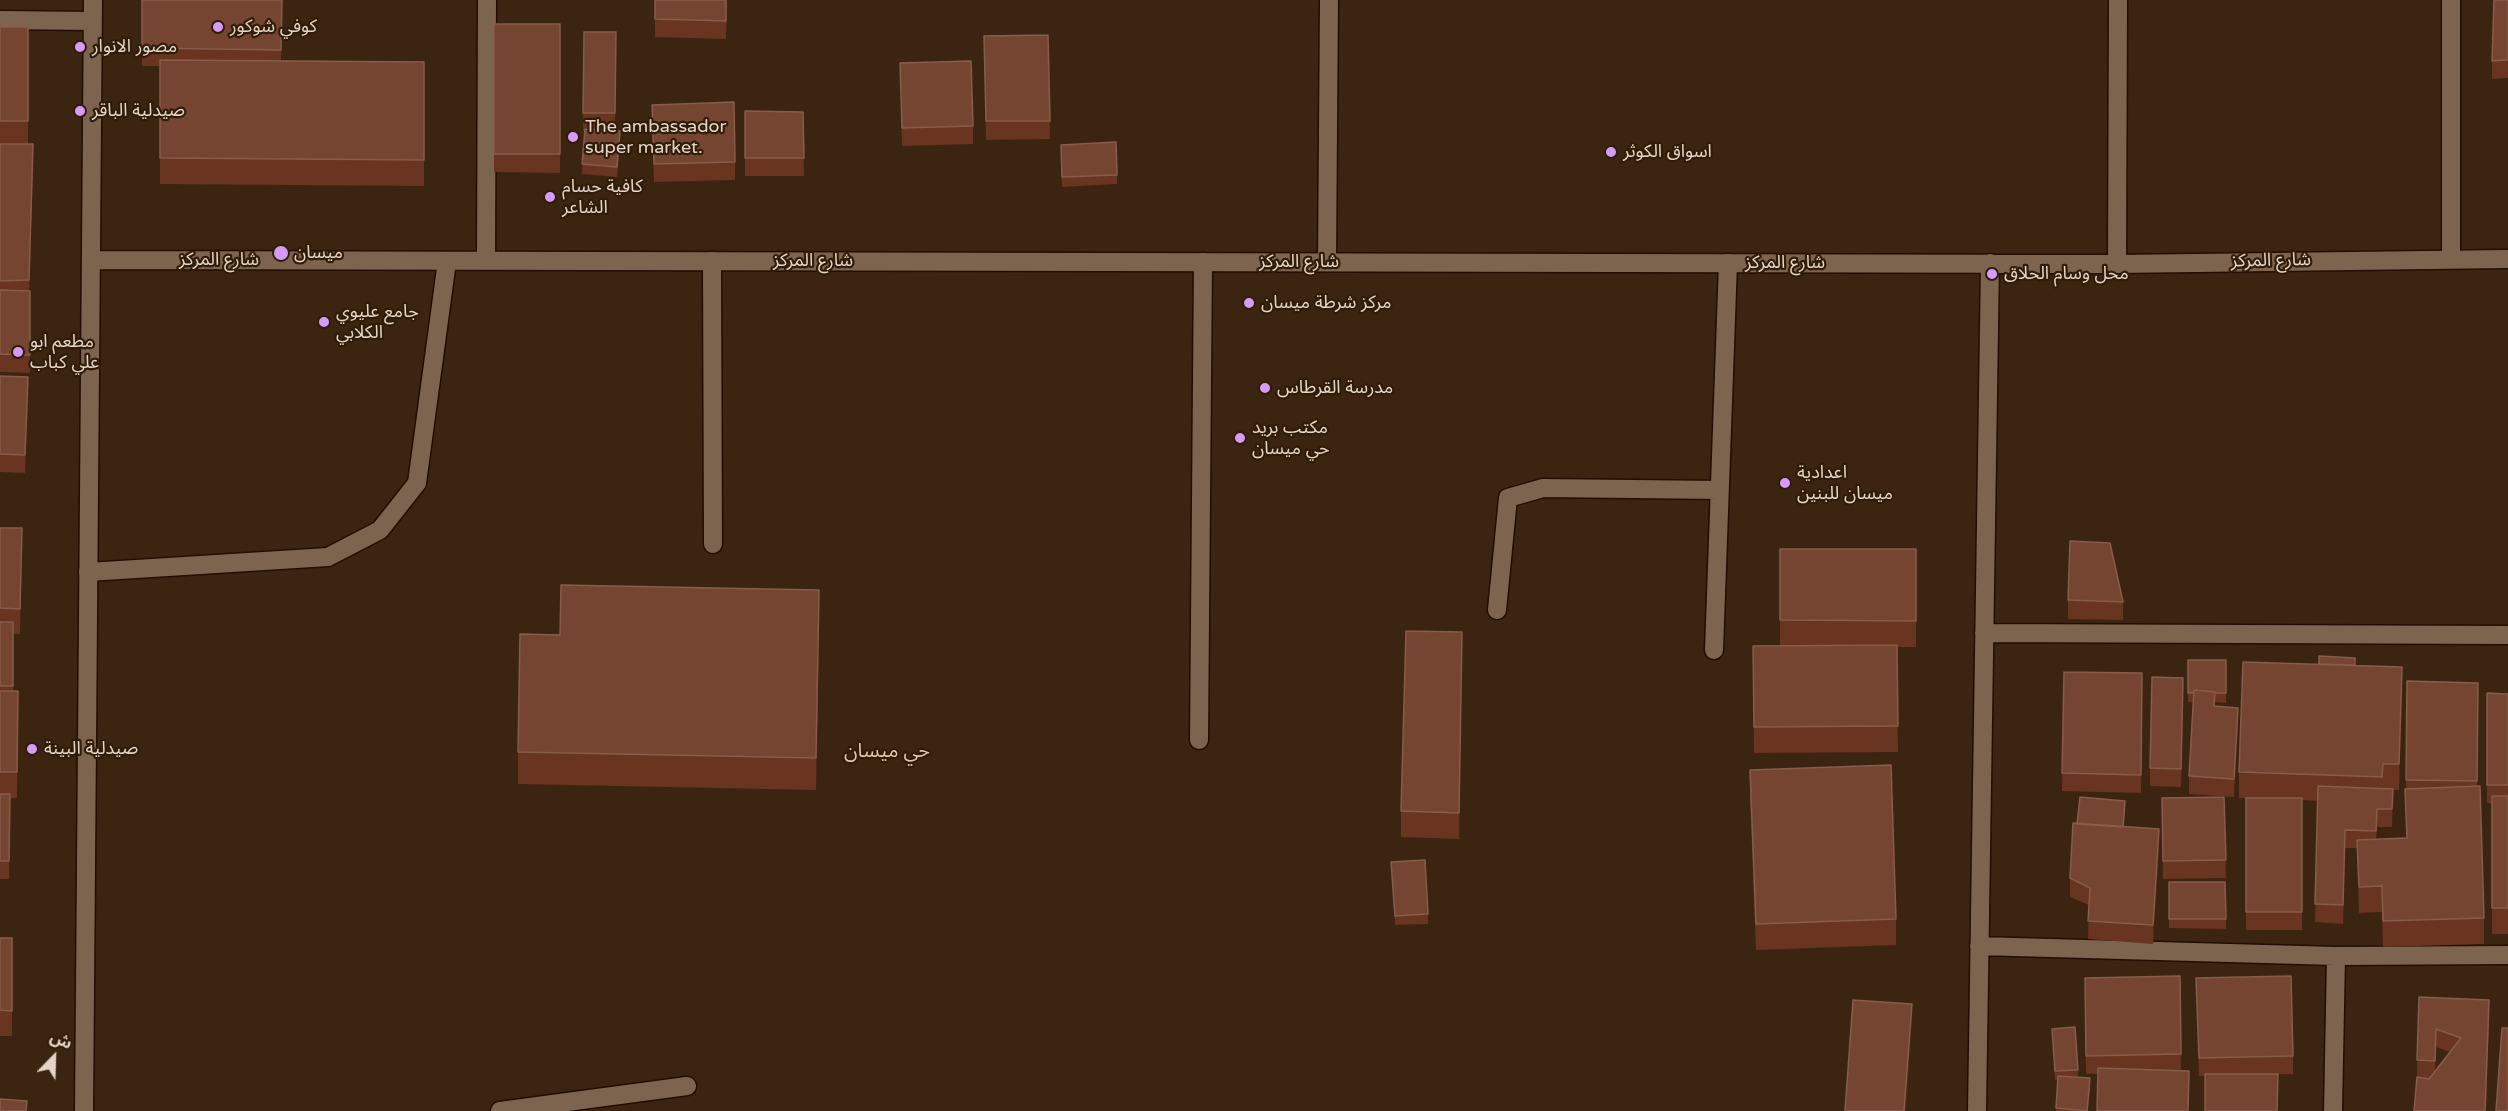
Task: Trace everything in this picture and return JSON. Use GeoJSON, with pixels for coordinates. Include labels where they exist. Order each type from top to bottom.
{"type":"FeatureCollection","features":[{"type":"Feature","properties":{"kind":"street"},"geometry":{"type":"LineString","coordinates":[[84,1111],[93,0]]}},
{"type":"Feature","properties":{"kind":"street"},"geometry":{"type":"LineString","coordinates":[[486,261],[487,0]]}},
{"type":"Feature","properties":{"kind":"street"},"geometry":{"type":"LineString","coordinates":[[1327,262],[1329,0]]}},
{"type":"Feature","properties":{"kind":"street"},"geometry":{"type":"LineString","coordinates":[[2117,264],[2118,0]]}},
{"type":"Feature","properties":{"kind":"street"},"geometry":{"type":"LineString","coordinates":[[2451,0],[2451,258]]}},
{"type":"Feature","properties":{"kind":"street"},"geometry":{"type":"LineString","coordinates":[[0,20],[93,21]]}},
{"type":"Feature","properties":{"kind":"street","name":"شارع المركز"},"geometry":{"type":"LineString","coordinates":[[91,260],[2117,264],[2508,259]]}},
{"type":"Feature","properties":{"kind":"street"},"geometry":{"type":"LineString","coordinates":[[88,572],[327,557],[380,530],[417,483],[447,261]]}},
{"type":"Feature","properties":{"kind":"street"},"geometry":{"type":"LineString","coordinates":[[712,261],[713,544]]}},
{"type":"Feature","properties":{"kind":"street"},"geometry":{"type":"LineString","coordinates":[[1199,740],[1203,262]]}},
{"type":"Feature","properties":{"kind":"street"},"geometry":{"type":"LineString","coordinates":[[1714,650],[1728,263]]}},
{"type":"Feature","properties":{"kind":"street"},"geometry":{"type":"LineString","coordinates":[[1977,1111],[1990,263]]}},
{"type":"Feature","properties":{"kind":"street"},"geometry":{"type":"LineString","coordinates":[[1497,610],[1509,498],[1543,488],[1720,490]]}},
{"type":"Feature","properties":{"kind":"street"},"geometry":{"type":"LineString","coordinates":[[1984,633],[2508,634]]}},
{"type":"Feature","properties":{"kind":"street"},"geometry":{"type":"LineString","coordinates":[[1979,946],[2336,956],[2508,955]]}},
{"type":"Feature","properties":{"kind":"street"},"geometry":{"type":"LineString","coordinates":[[2333,1111],[2336,956]]}},
{"type":"Feature","properties":{"kind":"street"},"geometry":{"type":"LineString","coordinates":[[500,1111],[687,1086]]}},
{"type":"Feature","properties":{"kind":"building"},"geometry":{"type":"Polygon","coordinates":[[[142,0],[282,0],[281,50],[142,48],[142,0]]]}},
{"type":"Feature","properties":{"kind":"building"},"geometry":{"type":"Polygon","coordinates":[[[655,0],[726,0],[726,21],[655,19],[655,0]]]}},
{"type":"Feature","properties":{"kind":"building"},"geometry":{"type":"Polygon","coordinates":[[[2494,0],[2508,0],[2508,60],[2492,61],[2494,0]]]}},
{"type":"Feature","properties":{"kind":"building"},"geometry":{"type":"Polygon","coordinates":[[[494,24],[560,24],[560,154],[494,154],[494,24]]]}},
{"type":"Feature","properties":{"kind":"building"},"geometry":{"type":"Polygon","coordinates":[[[0,27],[28,27],[28,121],[0,121],[0,27]]]}},
{"type":"Feature","properties":{"kind":"building"},"geometry":{"type":"Polygon","coordinates":[[[584,32],[616,32],[615,113],[583,113],[584,32]]]}},
{"type":"Feature","properties":{"kind":"building"},"geometry":{"type":"Polygon","coordinates":[[[1048,35],[1050,121],[986,121],[984,36],[1048,35]]]}},
{"type":"Feature","properties":{"kind":"building"},"geometry":{"type":"Polygon","coordinates":[[[160,60],[424,62],[424,160],[160,158],[160,60]]]}},
{"type":"Feature","properties":{"kind":"building"},"geometry":{"type":"Polygon","coordinates":[[[971,61],[973,126],[902,128],[900,63],[971,61]]]}},
{"type":"Feature","properties":{"kind":"building"},"geometry":{"type":"Polygon","coordinates":[[[734,102],[735,162],[654,164],[652,105],[734,102]]]}},
{"type":"Feature","properties":{"kind":"building"},"geometry":{"type":"Polygon","coordinates":[[[745,111],[803,112],[804,158],[745,158],[745,111]]]}},
{"type":"Feature","properties":{"kind":"building"},"geometry":{"type":"Polygon","coordinates":[[[585,129],[620,131],[617,167],[582,164],[585,129]]]}},
{"type":"Feature","properties":{"kind":"building"},"geometry":{"type":"Polygon","coordinates":[[[1116,142],[1117,175],[1062,177],[1061,145],[1116,142]]]}},
{"type":"Feature","properties":{"kind":"building"},"geometry":{"type":"Polygon","coordinates":[[[0,144],[33,144],[29,280],[0,281],[0,144]]]}},
{"type":"Feature","properties":{"kind":"building"},"geometry":{"type":"Polygon","coordinates":[[[0,290],[30,291],[30,355],[0,354],[0,290]]]}},
{"type":"Feature","properties":{"kind":"building"},"geometry":{"type":"Polygon","coordinates":[[[0,376],[28,377],[25,455],[0,454],[0,376]]]}},
{"type":"Feature","properties":{"kind":"building"},"geometry":{"type":"Polygon","coordinates":[[[0,528],[22,528],[20,609],[0,608],[0,528]]]}},
{"type":"Feature","properties":{"kind":"building"},"geometry":{"type":"Polygon","coordinates":[[[2070,541],[2110,543],[2123,602],[2068,600],[2070,541]]]}},
{"type":"Feature","properties":{"kind":"building"},"geometry":{"type":"Polygon","coordinates":[[[1780,549],[1916,549],[1916,621],[1780,620],[1780,549]]]}},
{"type":"Feature","properties":{"kind":"building"},"geometry":{"type":"Polygon","coordinates":[[[561,585],[819,590],[816,758],[518,752],[520,634],[560,635],[561,585]]]}},
{"type":"Feature","properties":{"kind":"building"},"geometry":{"type":"Polygon","coordinates":[[[0,622],[13,622],[13,686],[0,686],[0,622]]]}},
{"type":"Feature","properties":{"kind":"building"},"geometry":{"type":"Polygon","coordinates":[[[1406,631],[1462,632],[1459,813],[1401,811],[1406,631]]]}},
{"type":"Feature","properties":{"kind":"building"},"geometry":{"type":"Polygon","coordinates":[[[1897,645],[1898,726],[1754,727],[1753,646],[1897,645]]]}},
{"type":"Feature","properties":{"kind":"building"},"geometry":{"type":"Polygon","coordinates":[[[2319,656],[2355,658],[2355,665],[2319,664],[2319,656]]]}},
{"type":"Feature","properties":{"kind":"building"},"geometry":{"type":"Polygon","coordinates":[[[2188,660],[2226,660],[2226,693],[2194,690],[2194,693],[2188,693],[2188,660]]]}},
{"type":"Feature","properties":{"kind":"building"},"geometry":{"type":"Polygon","coordinates":[[[2243,662],[2402,667],[2399,764],[2383,764],[2382,777],[2239,772],[2243,662]]]}},
{"type":"Feature","properties":{"kind":"building"},"geometry":{"type":"Polygon","coordinates":[[[2064,672],[2142,673],[2141,775],[2062,773],[2064,672]]]}},
{"type":"Feature","properties":{"kind":"building"},"geometry":{"type":"Polygon","coordinates":[[[2152,677],[2183,678],[2181,769],[2150,768],[2152,677]]]}},
{"type":"Feature","properties":{"kind":"building"},"geometry":{"type":"Polygon","coordinates":[[[2407,681],[2478,683],[2477,781],[2406,780],[2407,681]]]}},
{"type":"Feature","properties":{"kind":"building"},"geometry":{"type":"Polygon","coordinates":[[[2194,690],[2215,692],[2214,706],[2238,708],[2234,779],[2189,776],[2194,690]]]}},
{"type":"Feature","properties":{"kind":"building"},"geometry":{"type":"Polygon","coordinates":[[[0,691],[18,691],[17,772],[0,772],[0,691]]]}},
{"type":"Feature","properties":{"kind":"building"},"geometry":{"type":"Polygon","coordinates":[[[2487,693],[2508,694],[2508,785],[2487,785],[2487,693]]]}},
{"type":"Feature","properties":{"kind":"building"},"geometry":{"type":"Polygon","coordinates":[[[1891,765],[1896,919],[1756,924],[1750,770],[1891,765]]]}},
{"type":"Feature","properties":{"kind":"building"},"geometry":{"type":"Polygon","coordinates":[[[2318,786],[2393,789],[2392,809],[2377,809],[2376,831],[2345,830],[2343,905],[2315,904],[2318,786]]]}},
{"type":"Feature","properties":{"kind":"building"},"geometry":{"type":"Polygon","coordinates":[[[2480,786],[2484,918],[2383,921],[2382,886],[2359,887],[2357,840],[2407,838],[2405,789],[2480,786]]]}},
{"type":"Feature","properties":{"kind":"building"},"geometry":{"type":"Polygon","coordinates":[[[0,794],[10,794],[9,861],[0,861],[0,794]]]}},
{"type":"Feature","properties":{"kind":"building"},"geometry":{"type":"Polygon","coordinates":[[[2492,796],[2508,796],[2508,908],[2492,908],[2492,796]]]}},
{"type":"Feature","properties":{"kind":"building"},"geometry":{"type":"Polygon","coordinates":[[[2080,797],[2125,801],[2123,827],[2077,824],[2080,797]]]}},
{"type":"Feature","properties":{"kind":"building"},"geometry":{"type":"Polygon","coordinates":[[[2224,797],[2226,860],[2163,861],[2162,798],[2224,797]]]}},
{"type":"Feature","properties":{"kind":"building"},"geometry":{"type":"Polygon","coordinates":[[[2246,798],[2302,798],[2302,912],[2246,912],[2246,798]]]}},
{"type":"Feature","properties":{"kind":"building"},"geometry":{"type":"Polygon","coordinates":[[[2073,823],[2159,829],[2153,925],[2088,921],[2090,888],[2070,878],[2073,823]]]}},
{"type":"Feature","properties":{"kind":"building"},"geometry":{"type":"Polygon","coordinates":[[[1425,860],[1428,914],[1395,916],[1391,862],[1425,860]]]}},
{"type":"Feature","properties":{"kind":"building"},"geometry":{"type":"Polygon","coordinates":[[[2169,882],[2225,882],[2226,919],[2169,919],[2169,882]]]}},
{"type":"Feature","properties":{"kind":"building"},"geometry":{"type":"Polygon","coordinates":[[[0,938],[12,938],[12,1011],[0,1010],[0,938]]]}},
{"type":"Feature","properties":{"kind":"building"},"geometry":{"type":"Polygon","coordinates":[[[2180,976],[2181,1054],[2086,1056],[2085,978],[2180,976]]]}},
{"type":"Feature","properties":{"kind":"building"},"geometry":{"type":"Polygon","coordinates":[[[2291,976],[2293,1056],[2199,1058],[2196,978],[2291,976]]]}},
{"type":"Feature","properties":{"kind":"building"},"geometry":{"type":"Polygon","coordinates":[[[2419,997],[2489,1000],[2485,1111],[2414,1111],[2417,1077],[2429,1079],[2461,1038],[2436,1029],[2435,1061],[2417,1060],[2419,997]]]}},
{"type":"Feature","properties":{"kind":"building"},"geometry":{"type":"Polygon","coordinates":[[[1853,1000],[1912,1004],[1904,1111],[1845,1111],[1853,1000]]]}},
{"type":"Feature","properties":{"kind":"building"},"geometry":{"type":"Polygon","coordinates":[[[2075,1027],[2078,1070],[2055,1071],[2052,1029],[2075,1027]]]}},
{"type":"Feature","properties":{"kind":"building"},"geometry":{"type":"Polygon","coordinates":[[[2502,1028],[2508,1028],[2508,1111],[2496,1111],[2502,1028]]]}},
{"type":"Feature","properties":{"kind":"building"},"geometry":{"type":"Polygon","coordinates":[[[2098,1068],[2189,1071],[2188,1111],[2097,1111],[2098,1068]]]}},
{"type":"Feature","properties":{"kind":"building"},"geometry":{"type":"Polygon","coordinates":[[[2205,1074],[2278,1074],[2277,1111],[2205,1111],[2205,1074]]]}},
{"type":"Feature","properties":{"kind":"building"},"geometry":{"type":"Polygon","coordinates":[[[2058,1076],[2090,1078],[2087,1111],[2056,1108],[2058,1076]]]}},
{"type":"Feature","properties":{"kind":"building"},"geometry":{"type":"Polygon","coordinates":[[[0,1099],[27,1101],[26,1111],[0,1111],[0,1099]]]}},
{"type":"Feature","properties":{"kind":"place","name":"كوفي شوكور"},"geometry":{"type":"Point","coordinates":[218,27]}},
{"type":"Feature","properties":{"kind":"place","name":"مصور الانوار"},"geometry":{"type":"Point","coordinates":[80,47]}},
{"type":"Feature","properties":{"kind":"place","name":"صيدلية الباقر"},"geometry":{"type":"Point","coordinates":[80,111]}},
{"type":"Feature","properties":{"kind":"place","name":"The ambassador super market."},"geometry":{"type":"Point","coordinates":[573,137]}},
{"type":"Feature","properties":{"kind":"place","name":"اسواق الكوثر"},"geometry":{"type":"Point","coordinates":[1611,152]}},
{"type":"Feature","properties":{"kind":"place","name":"كافية حسام الشاعر"},"geometry":{"type":"Point","coordinates":[550,197]}},
{"type":"Feature","properties":{"kind":"place","name":"ميسان"},"geometry":{"type":"Point","coordinates":[281,253]}},
{"type":"Feature","properties":{"kind":"place","name":"محل وسام الحلاق"},"geometry":{"type":"Point","coordinates":[1992,274]}},
{"type":"Feature","properties":{"kind":"place","name":"مركز شرطة ميسان"},"geometry":{"type":"Point","coordinates":[1249,303]}},
{"type":"Feature","properties":{"kind":"place","name":"جامع عليوي الكلابي"},"geometry":{"type":"Point","coordinates":[324,322]}},
{"type":"Feature","properties":{"kind":"place","name":"مطعم ابو علي كباب"},"geometry":{"type":"Point","coordinates":[18,352]}},
{"type":"Feature","properties":{"kind":"place","name":"مدرسة القرطاس"},"geometry":{"type":"Point","coordinates":[1265,388]}},
{"type":"Feature","properties":{"kind":"place","name":"مكتب بريد حي ميسان"},"geometry":{"type":"Point","coordinates":[1240,438]}},
{"type":"Feature","properties":{"kind":"place","name":"اعدادية ميسان للبنين"},"geometry":{"type":"Point","coordinates":[1785,483]}},
{"type":"Feature","properties":{"kind":"place","name":"صيدلية البينة"},"geometry":{"type":"Point","coordinates":[32,749]}},
{"type":"Feature","properties":{"kind":"district","name":"حي ميسان"},"geometry":{"type":"Point","coordinates":[887,752]}}]}
